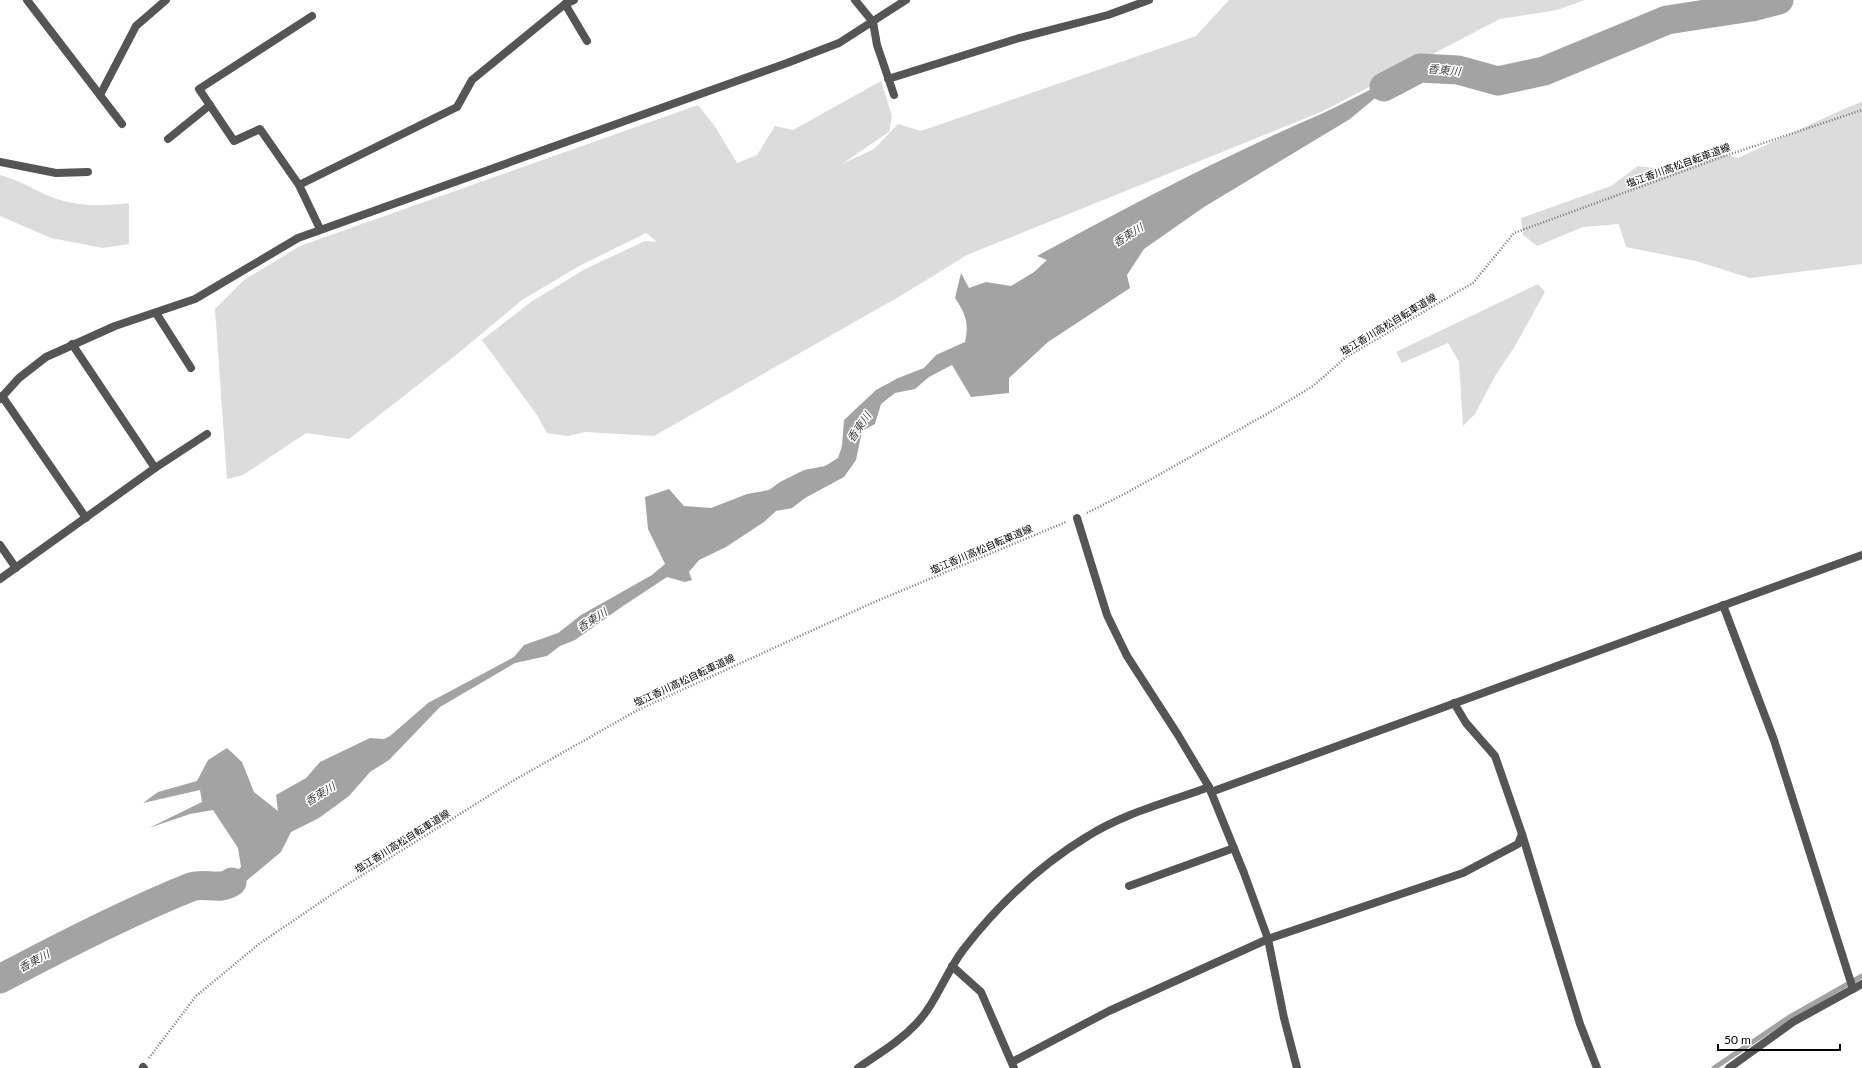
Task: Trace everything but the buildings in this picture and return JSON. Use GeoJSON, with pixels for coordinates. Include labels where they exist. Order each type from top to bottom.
{"type":"FeatureCollection","features":[{"type":"Feature","properties":{"kind":"street"},"geometry":{"type":"LineString","coordinates":[[27,0],[122,124]]}},
{"type":"Feature","properties":{"kind":"street"},"geometry":{"type":"LineString","coordinates":[[100,95],[136,26],[166,0]]}},
{"type":"Feature","properties":{"kind":"street"},"geometry":{"type":"LineString","coordinates":[[298,185],[457,108],[472,80],[565,4],[574,0]]}},
{"type":"Feature","properties":{"kind":"street"},"geometry":{"type":"LineString","coordinates":[[855,0],[873,22],[877,45],[894,95]]}},
{"type":"Feature","properties":{"kind":"street"},"geometry":{"type":"LineString","coordinates":[[86,518],[1,398],[19,378],[46,358],[72,344],[115,326],[195,299],[298,238],[787,63],[839,42],[906,0]]}},
{"type":"Feature","properties":{"kind":"street"},"geometry":{"type":"LineString","coordinates":[[888,79],[1016,39],[1108,15],[1149,0]]}},
{"type":"Feature","properties":{"kind":"street"},"geometry":{"type":"LineString","coordinates":[[565,4],[587,41]]}},
{"type":"Feature","properties":{"kind":"street"},"geometry":{"type":"LineString","coordinates":[[312,16],[199,89],[234,141],[260,129],[298,185],[320,229]]}},
{"type":"Feature","properties":{"kind":"street"},"geometry":{"type":"LineString","coordinates":[[168,139],[210,105]]}},
{"type":"Feature","properties":{"kind":"street"},"geometry":{"type":"LineString","coordinates":[[0,162],[56,173],[88,172]]}},
{"type":"Feature","properties":{"kind":"street"},"geometry":{"type":"LineString","coordinates":[[156,313],[191,368]]}},
{"type":"Feature","properties":{"kind":"street"},"geometry":{"type":"LineString","coordinates":[[72,344],[155,468]]}},
{"type":"Feature","properties":{"kind":"street"},"geometry":{"type":"LineString","coordinates":[[0,579],[155,468],[207,434]]}},
{"type":"Feature","properties":{"kind":"street"},"geometry":{"type":"LineString","coordinates":[[1077,518],[1107,616],[1127,656],[1178,734],[1210,789],[1234,848],[1258,908],[1268,939],[1284,1018],[1297,1068]]}},
{"type":"Feature","properties":{"kind":"street"},"geometry":{"type":"LineString","coordinates":[[0,545],[16,568]]}},
{"type":"Feature","properties":{"kind":"street"},"geometry":{"type":"LineString","coordinates":[[858,1068],[897,1041],[916,1024],[940,990],[952,966],[964,950],[1009,899],[1052,861],[1088,836],[1108,826],[1454,703],[1862,555]]}},
{"type":"Feature","properties":{"kind":"street"},"geometry":{"type":"LineString","coordinates":[[1723,605],[1774,740],[1853,989]]}},
{"type":"Feature","properties":{"kind":"street"},"geometry":{"type":"LineString","coordinates":[[1454,703],[1466,723],[1495,756],[1522,834],[1580,1024],[1597,1068]]}},
{"type":"Feature","properties":{"kind":"street"},"geometry":{"type":"LineString","coordinates":[[952,966],[981,992],[1013,1065],[1109,1011],[1268,939],[1463,873],[1518,844],[1522,834]]}},
{"type":"Feature","properties":{"kind":"street"},"geometry":{"type":"LineString","coordinates":[[1129,886],[1234,848]]}},
{"type":"Feature","properties":{"kind":"street"},"geometry":{"type":"LineString","coordinates":[[1729,1068],[1793,1022],[1862,984]]}},
{"type":"Feature","properties":{"kind":"path","name":"塩江香川高松自転車道線"},"geometry":{"type":"LineString","coordinates":[[144,1067],[196,996],[259,944],[340,889],[511,782],[636,711],[872,603],[1077,518],[1130,491],[1272,411],[1313,386],[1346,357],[1473,283],[1514,233],[1719,158],[1862,110]]}},
{"type":"Feature","properties":{"kind":"shaded area"},"geometry":{"type":"Polygon","coordinates":[[[1229,0],[1585,0],[1557,10],[1500,19],[1321,112],[967,255],[902,295],[654,436],[585,432],[568,436],[547,433],[537,415],[482,340],[531,302],[585,269],[645,241],[657,242],[646,233],[581,265],[522,300],[456,355],[349,439],[306,433],[243,475],[227,479],[215,309],[244,280],[300,246],[698,105],[714,125],[737,163],[757,155],[775,126],[793,130],[881,81],[892,116],[889,132],[842,164],[874,149],[898,124],[921,131],[1196,36],[1229,0]]]}},
{"type":"Feature","properties":{"kind":"shaded area"},"geometry":{"type":"Polygon","coordinates":[[[1862,102],[1862,264],[1750,278],[1696,261],[1626,247],[1619,224],[1583,227],[1537,246],[1523,235],[1521,218],[1611,186],[1638,166],[1668,170],[1712,152],[1738,158],[1862,102]]]}},
{"type":"Feature","properties":{"kind":"shaded area"},"geometry":{"type":"Polygon","coordinates":[[[0,175],[66,202],[93,205],[129,203],[129,244],[103,248],[51,238],[0,216],[0,175]]]}},
{"type":"Feature","properties":{"kind":"shaded area"},"geometry":{"type":"Polygon","coordinates":[[[1538,284],[1545,292],[1515,346],[1495,376],[1475,414],[1463,426],[1459,362],[1448,343],[1402,363],[1396,352],[1538,284]]]}},
{"type":"Feature","properties":{"kind":"water"},"geometry":{"type":"Polygon","coordinates":[[[1420,68],[1374,99],[1350,119],[1204,207],[1144,249],[1127,275],[1130,288],[1048,342],[1009,378],[1009,393],[971,397],[952,365],[929,377],[915,389],[895,393],[881,404],[875,424],[862,431],[856,460],[844,477],[805,498],[792,508],[776,511],[764,522],[726,547],[699,560],[689,572],[692,580],[685,582],[667,577],[575,640],[560,646],[547,656],[515,663],[440,707],[389,760],[370,772],[349,796],[319,818],[291,832],[281,852],[245,882],[231,890],[221,893],[206,892],[193,886],[205,881],[224,882],[241,867],[238,848],[213,810],[190,814],[149,828],[202,802],[200,790],[143,803],[158,792],[197,781],[208,760],[227,748],[242,762],[254,792],[278,811],[276,795],[306,778],[320,762],[370,738],[384,739],[390,736],[428,703],[514,657],[524,645],[558,633],[581,615],[652,575],[665,564],[648,529],[645,497],[669,489],[684,506],[711,508],[747,494],[769,490],[780,482],[804,470],[825,466],[838,458],[842,446],[844,420],[876,390],[898,378],[924,368],[936,355],[965,342],[967,330],[966,319],[955,298],[961,273],[969,288],[986,282],[1011,286],[1034,272],[1047,260],[1037,256],[1107,218],[1249,147],[1394,78],[1420,68]]]}},
{"type":"Feature","properties":{"kind":"waterway","name":"香東川"},"geometry":{"type":"LineString","coordinates":[[1384,87],[1420,68],[1458,70],[1498,81],[1544,71],[1667,20],[1752,7],[1779,0]]}},
{"type":"Feature","properties":{"kind":"waterway","name":"香東川"},"geometry":{"type":"LineString","coordinates":[[0,979],[94,930],[167,897],[191,887],[201,885],[222,886],[232,882]]}},
{"type":"Feature","properties":{"kind":"waterway"},"geometry":{"type":"LineString","coordinates":[[1714,1068],[1788,1018],[1862,976]]}}]}
